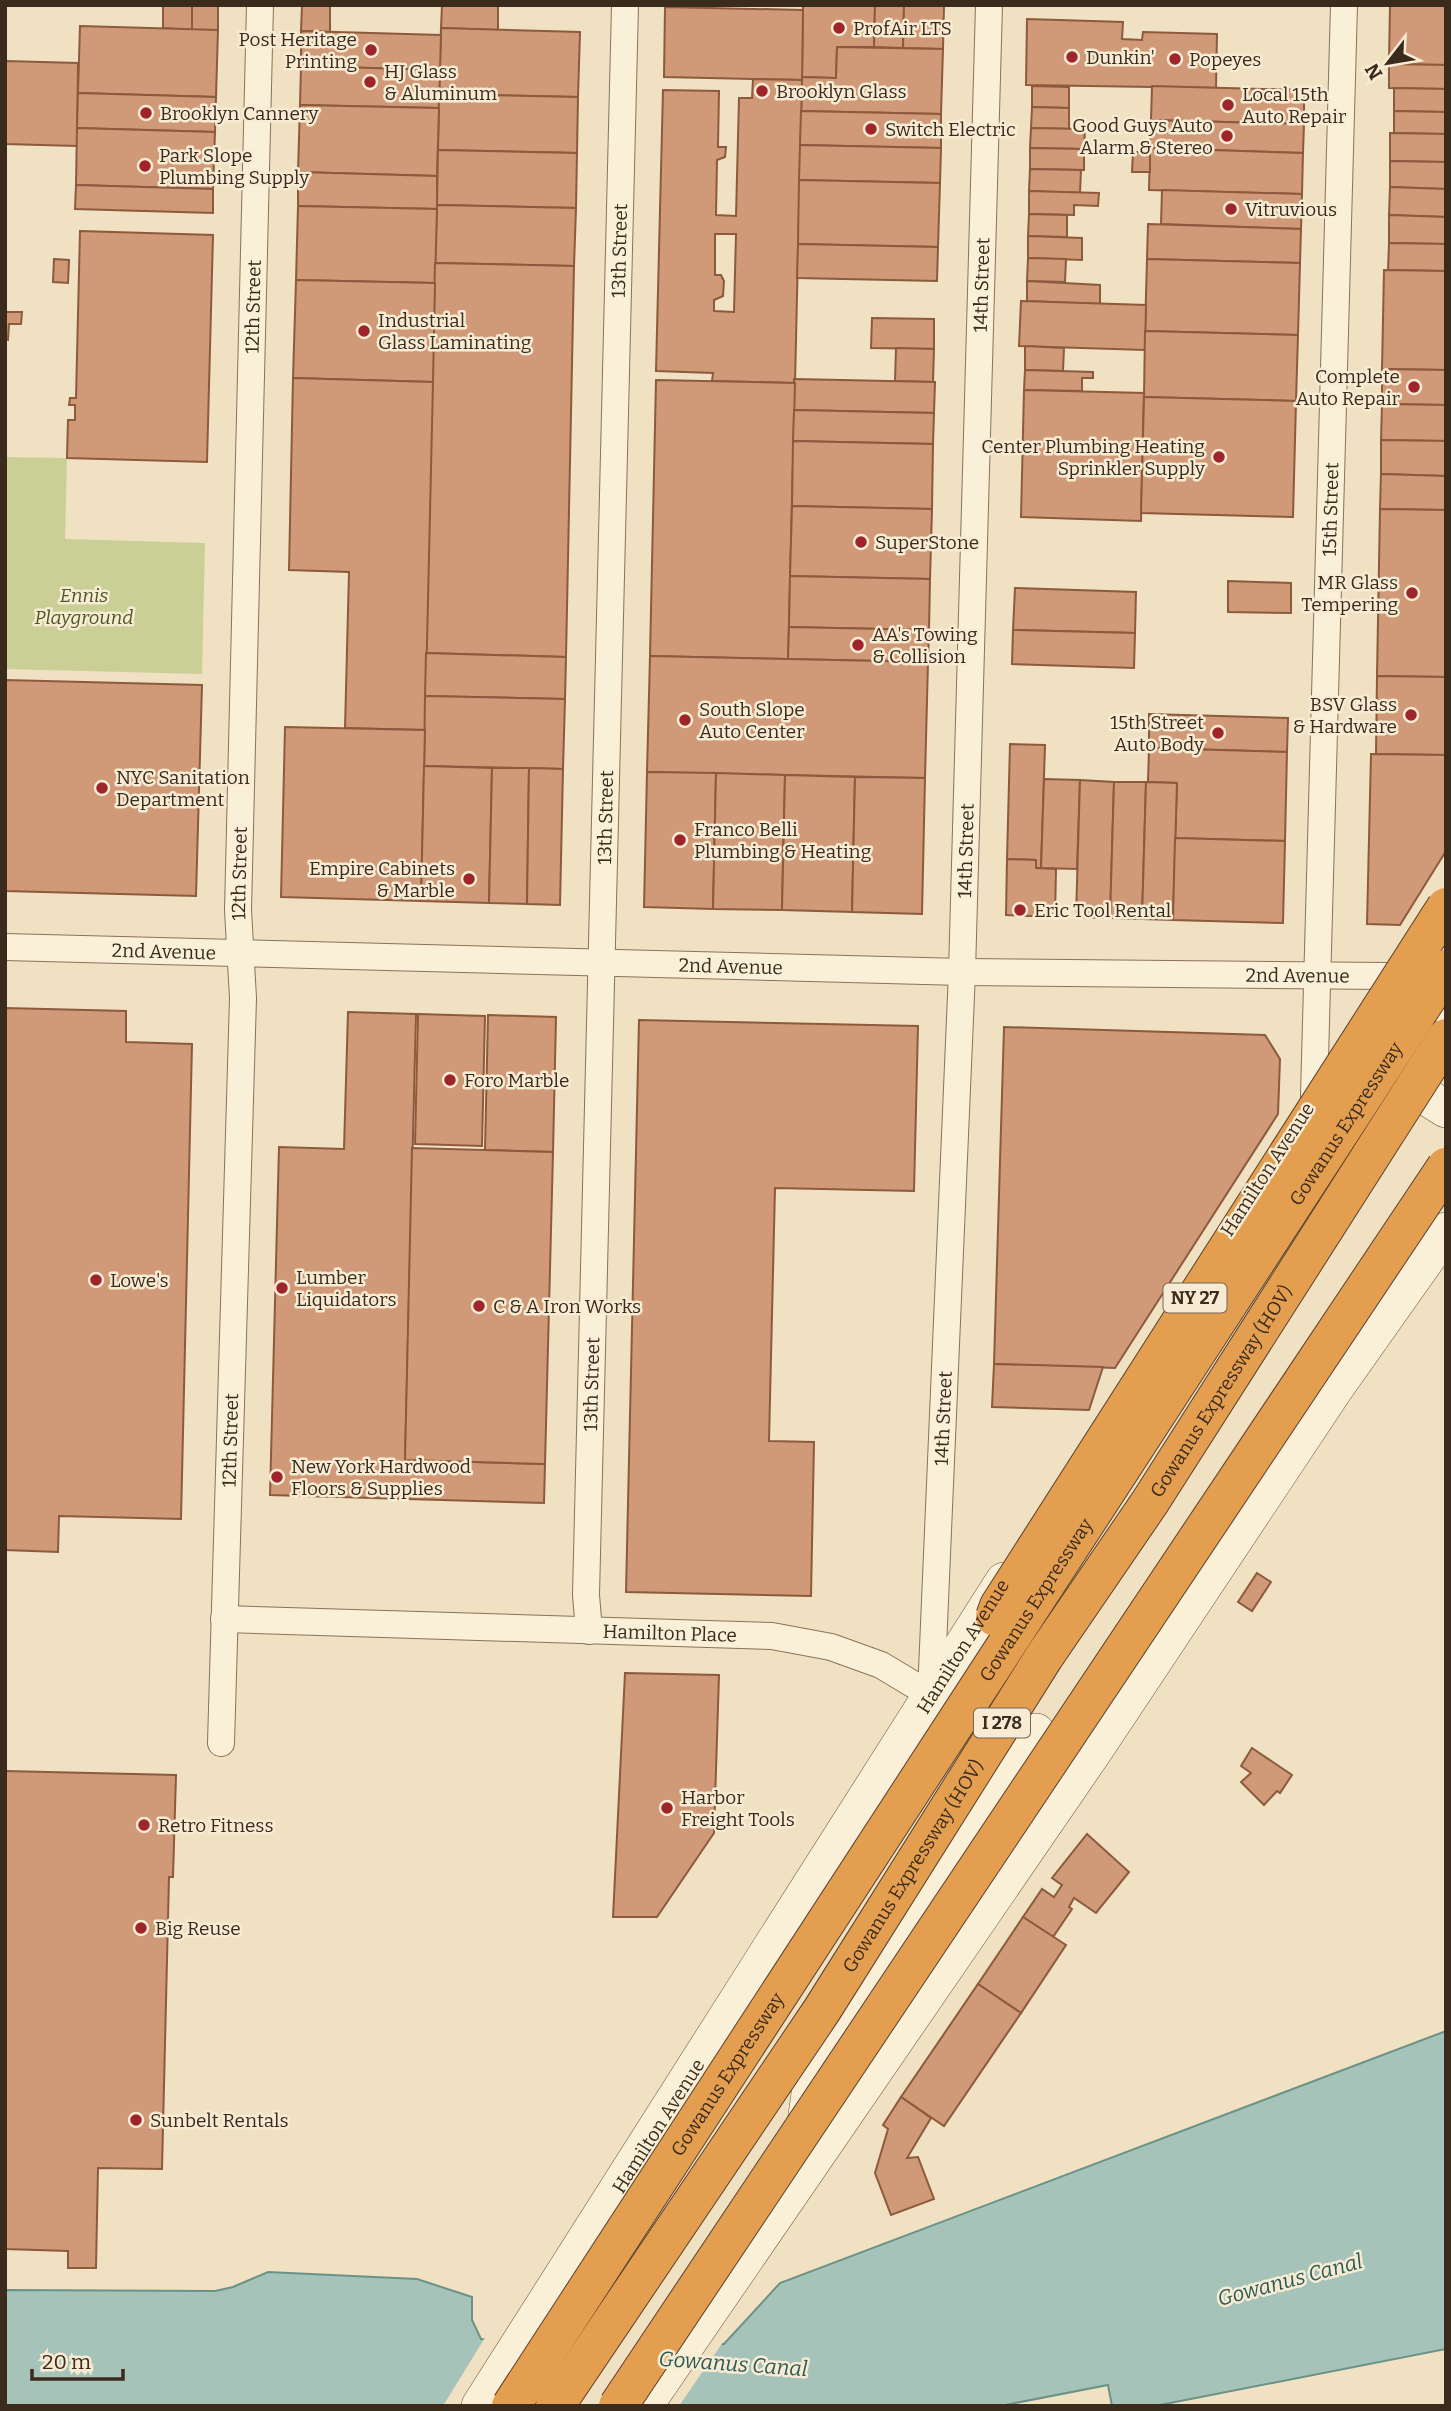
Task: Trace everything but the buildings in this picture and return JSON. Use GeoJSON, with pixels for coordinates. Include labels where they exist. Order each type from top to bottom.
{"type":"FeatureCollection","features":[{"type":"Feature","properties":{"kind":"highway","name":"NY 27"},"geometry":{"type":"LineString","coordinates":[[949,1698],[999,1606],[1446,907]]}},
{"type":"Feature","properties":{"kind":"highway","name":"Gowanus Expressway"},"geometry":{"type":"LineString","coordinates":[[511,2406],[949,1698],[1446,969]]}},
{"type":"Feature","properties":{"kind":"highway","name":"Gowanus Expressway (HOV)"},"geometry":{"type":"LineString","coordinates":[[555,2406],[822,2010],[1044,1657],[1150,1502],[1446,1038]]}},
{"type":"Feature","properties":{"kind":"highway","name":"I 278"},"geometry":{"type":"LineString","coordinates":[[618,2406],[1446,1167]]}},
{"type":"Feature","properties":{"kind":"main road","name":"Hamilton Avenue"},"geometry":{"type":"LineString","coordinates":[[480,2406],[949,1698],[1314,1095],[1388,976],[1446,890]]}},
{"type":"Feature","properties":{"kind":"main road"},"geometry":{"type":"LineString","coordinates":[[1355,1031],[1385,1071],[1446,1109]]}},
{"type":"Feature","properties":{"kind":"main road"},"geometry":{"type":"LineString","coordinates":[[644,2406],[1093,1752],[1335,1388],[1446,1231]]}},
{"type":"Feature","properties":{"kind":"main road"},"geometry":{"type":"LineString","coordinates":[[799,2179],[813,2072],[1036,1732]]}},
{"type":"Feature","properties":{"kind":"street","name":"12th Street"},"geometry":{"type":"LineString","coordinates":[[221,1743],[243,998],[238,897],[260,5]]}},
{"type":"Feature","properties":{"kind":"street","name":"13th Street"},"geometry":{"type":"LineString","coordinates":[[589,1630],[586,1595],[599,962],[625,5]]}},
{"type":"Feature","properties":{"kind":"street","name":"14th Street"},"geometry":{"type":"LineString","coordinates":[[949,1698],[962,972],[989,5]]}},
{"type":"Feature","properties":{"kind":"street","name":"15th Street"},"geometry":{"type":"LineString","coordinates":[[1314,1095],[1344,5]]}},
{"type":"Feature","properties":{"kind":"street","name":"2nd Avenue"},"geometry":{"type":"LineString","coordinates":[[5,947],[962,972],[1388,976]]}},
{"type":"Feature","properties":{"kind":"street"},"geometry":{"type":"LineString","coordinates":[[1388,976],[1446,1012]]}},
{"type":"Feature","properties":{"kind":"street","name":"Hamilton Place"},"geometry":{"type":"LineString","coordinates":[[224,1619],[772,1636],[831,1647],[881,1665],[949,1698],[1093,1752]]}},
{"type":"Feature","properties":{"kind":"green space","name":"Ennis Playground"},"geometry":{"type":"Polygon","coordinates":[[[5,457],[67,458],[65,539],[205,543],[202,674],[5,669],[5,457]]]}},
{"type":"Feature","properties":{"kind":"water","name":"Gowanus Canal"},"geometry":{"type":"Polygon","coordinates":[[[1446,2031],[1446,2349],[1155,2406],[1112,2406],[1108,2385],[1000,2406],[5,2406],[5,2290],[215,2291],[233,2287],[268,2272],[417,2279],[472,2297],[472,2320],[481,2339],[724,2344],[780,2283],[1446,2031]]]}},
{"type":"Feature","properties":{"kind":"pier"},"geometry":{"type":"Polygon","coordinates":[[[486,2336],[723,2342],[679,2406],[443,2406],[486,2336]]]}},
{"type":"Feature","properties":{"kind":"place","name":"ProfAir LTS"},"geometry":{"type":"Point","coordinates":[839,28]}},
{"type":"Feature","properties":{"kind":"place","name":"Post Heritage Printing"},"geometry":{"type":"Point","coordinates":[371,50]}},
{"type":"Feature","properties":{"kind":"place","name":"Dunkin'"},"geometry":{"type":"Point","coordinates":[1072,57]}},
{"type":"Feature","properties":{"kind":"place","name":"Popeyes"},"geometry":{"type":"Point","coordinates":[1175,59]}},
{"type":"Feature","properties":{"kind":"place","name":"HJ Glass & Aluminum"},"geometry":{"type":"Point","coordinates":[370,82]}},
{"type":"Feature","properties":{"kind":"place","name":"Brooklyn Glass"},"geometry":{"type":"Point","coordinates":[762,91]}},
{"type":"Feature","properties":{"kind":"place","name":"Local 15th Auto Repair"},"geometry":{"type":"Point","coordinates":[1228,105]}},
{"type":"Feature","properties":{"kind":"place","name":"Brooklyn Cannery"},"geometry":{"type":"Point","coordinates":[146,113]}},
{"type":"Feature","properties":{"kind":"place","name":"Switch Electric"},"geometry":{"type":"Point","coordinates":[871,129]}},
{"type":"Feature","properties":{"kind":"place","name":"Good Guys Auto Alarm & Stereo"},"geometry":{"type":"Point","coordinates":[1227,136]}},
{"type":"Feature","properties":{"kind":"place","name":"Park Slope Plumbing Supply"},"geometry":{"type":"Point","coordinates":[145,166]}},
{"type":"Feature","properties":{"kind":"place","name":"Vitruvious"},"geometry":{"type":"Point","coordinates":[1231,209]}},
{"type":"Feature","properties":{"kind":"place","name":"Industrial Glass Laminating"},"geometry":{"type":"Point","coordinates":[364,331]}},
{"type":"Feature","properties":{"kind":"place","name":"Complete Auto Repair"},"geometry":{"type":"Point","coordinates":[1414,387]}},
{"type":"Feature","properties":{"kind":"place","name":"Center Plumbing Heating Sprinkler Supply"},"geometry":{"type":"Point","coordinates":[1219,457]}},
{"type":"Feature","properties":{"kind":"place","name":"SuperStone"},"geometry":{"type":"Point","coordinates":[861,542]}},
{"type":"Feature","properties":{"kind":"place","name":"MR Glass Tempering"},"geometry":{"type":"Point","coordinates":[1412,593]}},
{"type":"Feature","properties":{"kind":"place","name":"AA's Towing & Collision"},"geometry":{"type":"Point","coordinates":[858,645]}},
{"type":"Feature","properties":{"kind":"place","name":"BSV Glass & Hardware"},"geometry":{"type":"Point","coordinates":[1411,715]}},
{"type":"Feature","properties":{"kind":"place","name":"South Slope Auto Center"},"geometry":{"type":"Point","coordinates":[685,720]}},
{"type":"Feature","properties":{"kind":"place","name":"15th Street Auto Body"},"geometry":{"type":"Point","coordinates":[1218,733]}},
{"type":"Feature","properties":{"kind":"place","name":"NYC Sanitation Department"},"geometry":{"type":"Point","coordinates":[102,788]}},
{"type":"Feature","properties":{"kind":"place","name":"Franco Belli Plumbing & Heating"},"geometry":{"type":"Point","coordinates":[680,840]}},
{"type":"Feature","properties":{"kind":"place","name":"Empire Cabinets & Marble"},"geometry":{"type":"Point","coordinates":[469,879]}},
{"type":"Feature","properties":{"kind":"place","name":"Eric Tool Rental"},"geometry":{"type":"Point","coordinates":[1020,910]}},
{"type":"Feature","properties":{"kind":"place","name":"Foro Marble"},"geometry":{"type":"Point","coordinates":[450,1080]}},
{"type":"Feature","properties":{"kind":"place","name":"Lowe's"},"geometry":{"type":"Point","coordinates":[96,1280]}},
{"type":"Feature","properties":{"kind":"place","name":"Lumber Liquidators"},"geometry":{"type":"Point","coordinates":[282,1288]}},
{"type":"Feature","properties":{"kind":"place","name":"C & A Iron Works"},"geometry":{"type":"Point","coordinates":[479,1306]}},
{"type":"Feature","properties":{"kind":"place","name":"New York Hardwood Floors & Supplies"},"geometry":{"type":"Point","coordinates":[277,1477]}},
{"type":"Feature","properties":{"kind":"place","name":"Harbor Freight Tools"},"geometry":{"type":"Point","coordinates":[667,1808]}},
{"type":"Feature","properties":{"kind":"place","name":"Retro Fitness"},"geometry":{"type":"Point","coordinates":[144,1825]}},
{"type":"Feature","properties":{"kind":"place","name":"Big Reuse"},"geometry":{"type":"Point","coordinates":[141,1928]}},
{"type":"Feature","properties":{"kind":"place","name":"Sunbelt Rentals"},"geometry":{"type":"Point","coordinates":[136,2120]}}]}
